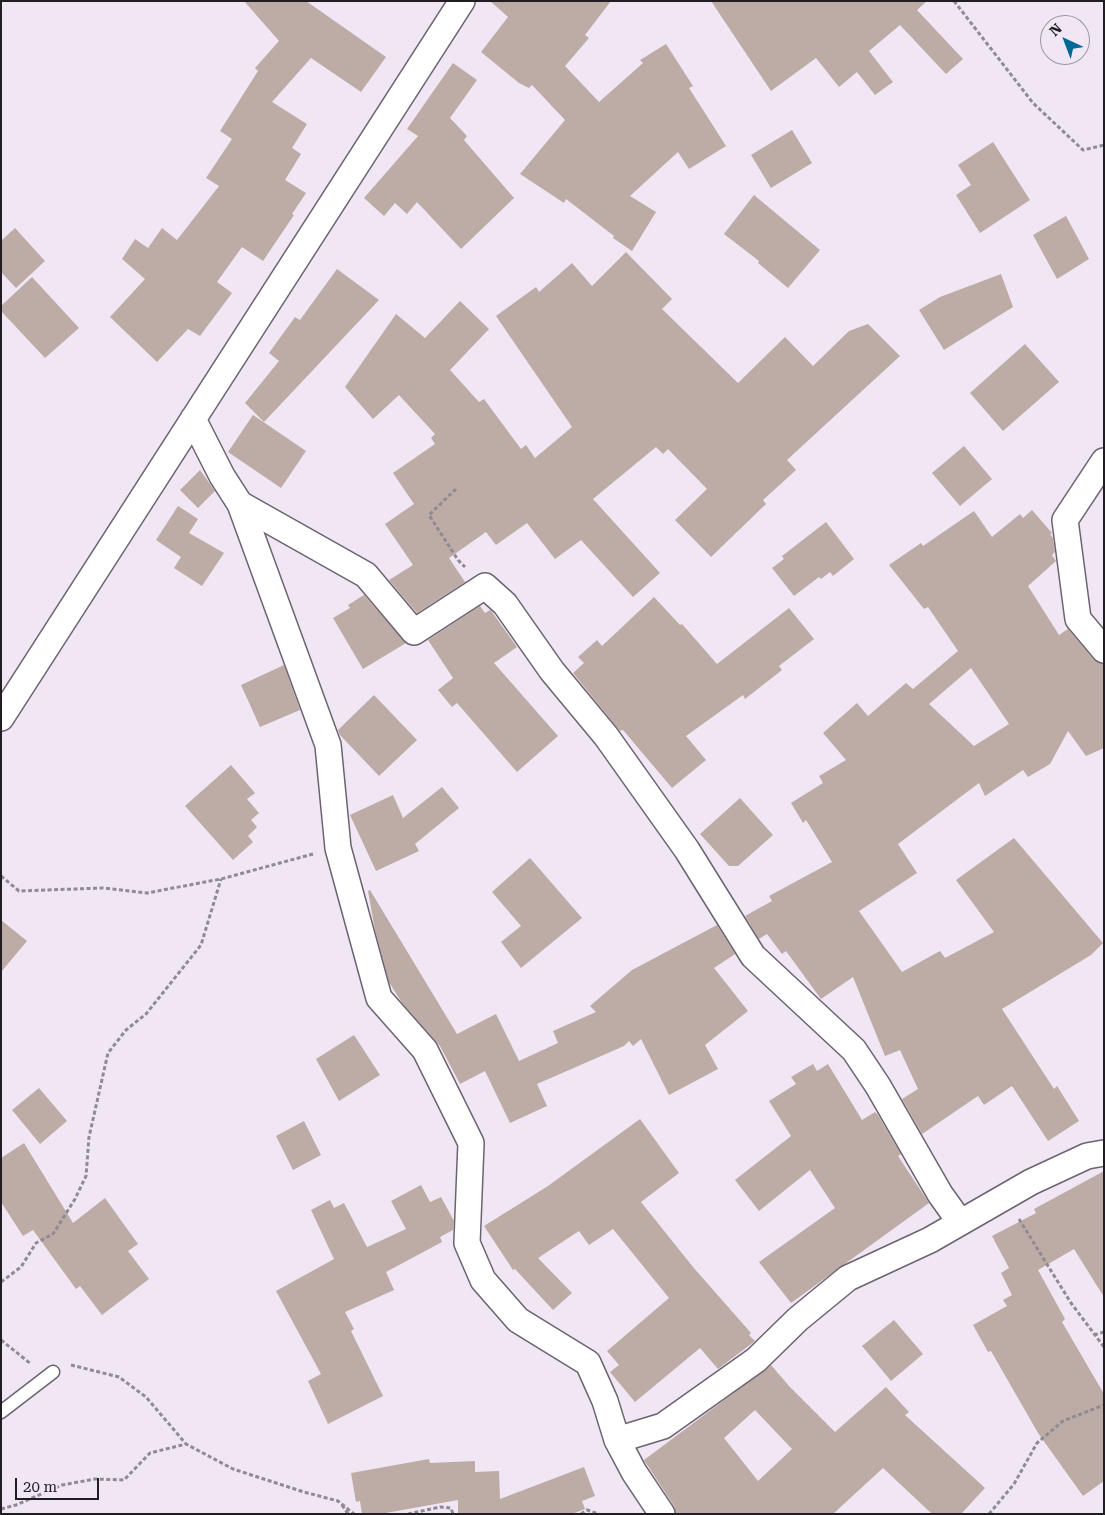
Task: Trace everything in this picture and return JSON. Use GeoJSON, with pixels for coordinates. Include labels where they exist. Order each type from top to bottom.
{"type":"FeatureCollection","features":[{"type":"Feature","properties":{"kind":"street"},"geometry":{"type":"LineString","coordinates":[[1,718],[462,1]]}},
{"type":"Feature","properties":{"kind":"street"},"geometry":{"type":"LineString","coordinates":[[193,419],[222,476],[240,504],[328,745],[338,848],[379,998],[425,1050],[471,1143],[467,1243],[483,1280],[518,1320],[588,1363],[605,1401],[616,1440],[634,1472],[662,1514]]}},
{"type":"Feature","properties":{"kind":"street"},"geometry":{"type":"LineString","coordinates":[[1104,461],[1065,520],[1078,619],[1104,650]]}},
{"type":"Feature","properties":{"kind":"street"},"geometry":{"type":"LineString","coordinates":[[240,504],[366,575],[414,632],[485,586],[505,604],[552,671],[606,736],[687,850],[754,956],[854,1050],[878,1086],[940,1194],[960,1222]]}},
{"type":"Feature","properties":{"kind":"street"},"geometry":{"type":"LineString","coordinates":[[616,1440],[663,1426],[756,1360],[798,1319],[848,1278],[930,1240],[1006,1194],[1087,1156],[1104,1153]]}},
{"type":"Feature","properties":{"kind":"lane"},"geometry":{"type":"LineString","coordinates":[[1,1412],[53,1372]]}},
{"type":"Feature","properties":{"kind":"path"},"geometry":{"type":"LineString","coordinates":[[954,1],[1032,103],[1083,150],[1104,145]]}},
{"type":"Feature","properties":{"kind":"path"},"geometry":{"type":"LineString","coordinates":[[456,489],[428,515],[458,560],[485,586]]}},
{"type":"Feature","properties":{"kind":"path"},"geometry":{"type":"LineString","coordinates":[[1,876],[19,891],[103,888],[147,893],[220,880],[338,848]]}},
{"type":"Feature","properties":{"kind":"path"},"geometry":{"type":"LineString","coordinates":[[1,1282],[21,1267],[36,1243],[53,1234],[75,1199],[86,1176],[89,1137],[108,1053],[126,1030],[146,1014],[201,946],[220,880]]}},
{"type":"Feature","properties":{"kind":"path"},"geometry":{"type":"LineString","coordinates":[[1006,1194],[1024,1229],[1071,1303],[1104,1347]]}},
{"type":"Feature","properties":{"kind":"path"},"geometry":{"type":"LineString","coordinates":[[1094,1335],[1104,1332]]}},
{"type":"Feature","properties":{"kind":"path"},"geometry":{"type":"LineString","coordinates":[[1,1340],[35,1366],[53,1372],[68,1364],[119,1377],[146,1397],[186,1444],[233,1469],[338,1501],[354,1514]]}},
{"type":"Feature","properties":{"kind":"path"},"geometry":{"type":"LineString","coordinates":[[989,1514],[1014,1484],[1036,1442],[1063,1421],[1104,1405]]}},
{"type":"Feature","properties":{"kind":"path"},"geometry":{"type":"LineString","coordinates":[[1,1509],[16,1505],[62,1484],[95,1479],[124,1480],[150,1453],[186,1444]]}},
{"type":"Feature","properties":{"kind":"path"},"geometry":{"type":"LineString","coordinates":[[338,1501],[348,1514]]}},
{"type":"Feature","properties":{"kind":"path"},"geometry":{"type":"LineString","coordinates":[[408,1514],[440,1508],[451,1508],[453,1514]]}},
{"type":"Feature","properties":{"kind":"path"},"geometry":{"type":"LineString","coordinates":[[581,1514],[587,1510],[599,1514]]}},
{"type":"Feature","properties":{"kind":"building"},"geometry":{"type":"Polygon","coordinates":[[[244,1],[306,1],[386,57],[361,92],[311,58],[272,102],[307,124],[292,148],[301,154],[285,180],[306,193],[292,214],[294,215],[263,261],[242,247],[217,282],[232,293],[200,336],[188,329],[157,362],[110,317],[145,279],[122,259],[135,239],[148,248],[162,228],[177,240],[219,186],[206,178],[232,139],[220,131],[258,71],[255,68],[279,41],[244,1]]]}},
{"type":"Feature","properties":{"kind":"building"},"geometry":{"type":"Polygon","coordinates":[[[490,1],[611,1],[585,35],[589,38],[565,66],[599,102],[643,63],[640,60],[666,44],[693,86],[689,88],[726,146],[689,169],[678,152],[630,196],[656,212],[632,251],[613,238],[614,236],[566,199],[564,203],[520,174],[565,120],[532,85],[529,88],[519,83],[481,52],[508,17],[490,1]]]}},
{"type":"Feature","properties":{"kind":"building"},"geometry":{"type":"Polygon","coordinates":[[[711,1],[927,1],[917,10],[963,59],[946,74],[900,25],[869,51],[893,82],[875,95],[857,72],[839,87],[816,58],[771,91],[711,1]]]}},
{"type":"Feature","properties":{"kind":"building"},"geometry":{"type":"Polygon","coordinates":[[[453,63],[477,80],[450,118],[467,136],[464,140],[514,198],[461,249],[417,202],[407,214],[395,203],[384,216],[364,198],[418,136],[407,129],[453,63]]]}},
{"type":"Feature","properties":{"kind":"building"},"geometry":{"type":"Polygon","coordinates":[[[792,130],[812,163],[771,188],[751,155],[792,130]]]}},
{"type":"Feature","properties":{"kind":"building"},"geometry":{"type":"Polygon","coordinates":[[[993,142],[1030,200],[980,233],[956,195],[971,185],[958,165],[993,142]]]}},
{"type":"Feature","properties":{"kind":"building"},"geometry":{"type":"Polygon","coordinates":[[[754,195],[820,250],[788,288],[758,263],[759,261],[724,234],[754,195]]]}},
{"type":"Feature","properties":{"kind":"building"},"geometry":{"type":"Polygon","coordinates":[[[1066,216],[1089,259],[1057,279],[1033,235],[1066,216]]]}},
{"type":"Feature","properties":{"kind":"building"},"geometry":{"type":"Polygon","coordinates":[[[15,228],[45,261],[16,288],[1,272],[1,241],[15,228]]]}},
{"type":"Feature","properties":{"kind":"building"},"geometry":{"type":"Polygon","coordinates":[[[626,252],[672,299],[662,309],[738,383],[785,337],[813,366],[849,331],[868,324],[900,356],[787,460],[796,470],[763,500],[766,504],[711,557],[675,520],[707,489],[668,449],[663,454],[656,447],[593,499],[660,573],[633,597],[581,540],[555,559],[527,523],[496,545],[486,532],[449,558],[465,582],[417,613],[389,580],[413,565],[385,524],[414,504],[393,473],[435,444],[431,438],[435,434],[399,395],[373,419],[345,387],[396,314],[425,338],[460,301],[489,329],[450,370],[479,402],[484,399],[521,449],[526,445],[535,458],[572,427],[496,316],[536,287],[539,292],[572,263],[592,286],[626,252]]]}},
{"type":"Feature","properties":{"kind":"building"},"geometry":{"type":"Polygon","coordinates":[[[337,269],[379,300],[264,422],[245,403],[279,361],[269,353],[295,317],[300,320],[337,269]]]}},
{"type":"Feature","properties":{"kind":"building"},"geometry":{"type":"Polygon","coordinates":[[[1001,274],[1013,307],[944,350],[919,310],[940,297],[1001,274]]]}},
{"type":"Feature","properties":{"kind":"building"},"geometry":{"type":"Polygon","coordinates":[[[32,277],[79,328],[45,358],[1,311],[1,306],[32,277]]]}},
{"type":"Feature","properties":{"kind":"building"},"geometry":{"type":"Polygon","coordinates":[[[1025,344],[1059,382],[1003,431],[970,393],[1025,344]]]}},
{"type":"Feature","properties":{"kind":"building"},"geometry":{"type":"Polygon","coordinates":[[[253,415],[306,451],[281,488],[228,452],[253,415]]]}},
{"type":"Feature","properties":{"kind":"building"},"geometry":{"type":"Polygon","coordinates":[[[964,446],[992,479],[960,506],[932,473],[964,446]]]}},
{"type":"Feature","properties":{"kind":"building"},"geometry":{"type":"Polygon","coordinates":[[[200,470],[215,491],[198,508],[180,490],[200,470]]]}},
{"type":"Feature","properties":{"kind":"building"},"geometry":{"type":"Polygon","coordinates":[[[178,506],[198,519],[189,533],[224,553],[202,586],[174,568],[181,557],[156,540],[178,506]]]}},
{"type":"Feature","properties":{"kind":"building"},"geometry":{"type":"Polygon","coordinates":[[[1032,510],[1052,533],[1050,534],[1053,538],[1055,552],[1052,555],[1056,561],[1028,586],[1059,635],[1068,629],[1093,659],[1104,664],[1104,748],[1086,756],[1068,731],[1050,764],[1028,777],[1023,770],[985,796],[979,783],[898,844],[917,873],[859,911],[902,972],[940,951],[945,958],[994,932],[956,880],[1014,838],[1103,943],[1091,955],[1002,1009],[1054,1089],[1057,1086],[1079,1121],[1048,1141],[1012,1086],[984,1105],[978,1096],[922,1134],[902,1099],[918,1089],[900,1050],[885,1056],[853,977],[821,999],[786,951],[782,954],[767,934],[759,939],[745,916],[772,901],[769,896],[832,862],[806,820],[803,823],[791,803],[823,783],[819,776],[846,760],[823,733],[857,703],[868,716],[906,683],[913,689],[958,651],[928,607],[924,609],[889,565],[921,543],[923,546],[974,511],[992,537],[1020,514],[1023,518],[1032,510]],[[971,668],[929,704],[974,746],[1009,724],[971,668]]]}},
{"type":"Feature","properties":{"kind":"building"},"geometry":{"type":"Polygon","coordinates":[[[826,522],[854,559],[833,576],[830,572],[821,579],[819,577],[794,596],[772,568],[784,559],[782,556],[826,522]]]}},
{"type":"Feature","properties":{"kind":"building"},"geometry":{"type":"Polygon","coordinates":[[[364,595],[406,643],[363,669],[333,618],[350,608],[348,605],[364,595]]]}},
{"type":"Feature","properties":{"kind":"building"},"geometry":{"type":"Polygon","coordinates":[[[654,597],[680,625],[682,624],[717,664],[789,608],[814,639],[779,666],[782,670],[745,699],[743,695],[686,736],[706,760],[672,788],[623,730],[620,731],[573,673],[584,663],[578,657],[597,640],[602,646],[654,597]]]}},
{"type":"Feature","properties":{"kind":"building"},"geometry":{"type":"Polygon","coordinates":[[[480,606],[485,613],[490,610],[492,612],[517,647],[494,663],[558,736],[517,772],[457,703],[452,707],[438,690],[453,678],[428,640],[480,606]]]}},
{"type":"Feature","properties":{"kind":"building"},"geometry":{"type":"Polygon","coordinates":[[[284,665],[300,710],[260,727],[241,685],[284,665]]]}},
{"type":"Feature","properties":{"kind":"building"},"geometry":{"type":"Polygon","coordinates":[[[374,695],[417,740],[379,776],[340,735],[338,730],[374,695]]]}},
{"type":"Feature","properties":{"kind":"building"},"geometry":{"type":"Polygon","coordinates":[[[231,765],[255,793],[247,799],[259,813],[251,820],[257,827],[248,836],[253,842],[233,860],[185,806],[231,765]]]}},
{"type":"Feature","properties":{"kind":"building"},"geometry":{"type":"Polygon","coordinates":[[[442,787],[459,808],[415,844],[419,851],[376,871],[350,815],[393,795],[403,818],[442,787]]]}},
{"type":"Feature","properties":{"kind":"building"},"geometry":{"type":"Polygon","coordinates":[[[740,798],[773,835],[738,866],[729,866],[700,834],[740,798]]]}},
{"type":"Feature","properties":{"kind":"building"},"geometry":{"type":"Polygon","coordinates":[[[530,858],[582,918],[521,968],[501,942],[521,926],[492,892],[530,858]]]}},
{"type":"Feature","properties":{"kind":"building"},"geometry":{"type":"Polygon","coordinates":[[[370,890],[457,1034],[496,1014],[519,1061],[558,1043],[553,1031],[596,1012],[590,1006],[632,970],[717,925],[735,954],[714,968],[748,1011],[705,1045],[718,1069],[669,1095],[641,1039],[633,1046],[629,1041],[624,1046],[537,1084],[547,1106],[510,1123],[485,1071],[460,1084],[440,1046],[402,1003],[389,982],[375,930],[368,891],[370,890]]]}},
{"type":"Feature","properties":{"kind":"building"},"geometry":{"type":"Polygon","coordinates":[[[1,920],[27,941],[1,972],[1,920]]]}},
{"type":"Feature","properties":{"kind":"building"},"geometry":{"type":"Polygon","coordinates":[[[354,1035],[380,1075],[339,1101],[316,1059],[354,1035]]]}},
{"type":"Feature","properties":{"kind":"building"},"geometry":{"type":"Polygon","coordinates":[[[813,1064],[817,1071],[828,1064],[862,1120],[875,1112],[878,1115],[901,1154],[898,1156],[929,1203],[791,1303],[759,1262],[835,1208],[810,1170],[759,1211],[735,1180],[791,1136],[769,1101],[796,1084],[791,1077],[813,1064]]]}},
{"type":"Feature","properties":{"kind":"building"},"geometry":{"type":"Polygon","coordinates":[[[39,1088],[67,1121],[40,1144],[12,1110],[39,1088]]]}},
{"type":"Feature","properties":{"kind":"building"},"geometry":{"type":"Polygon","coordinates":[[[640,1119],[679,1173],[641,1202],[693,1267],[751,1333],[749,1335],[755,1341],[718,1369],[700,1348],[635,1402],[610,1372],[619,1365],[607,1351],[669,1298],[613,1229],[589,1245],[579,1231],[538,1258],[572,1293],[553,1310],[515,1269],[513,1270],[484,1226],[548,1186],[640,1119]]]}},
{"type":"Feature","properties":{"kind":"building"},"geometry":{"type":"Polygon","coordinates":[[[304,1121],[321,1155],[293,1170],[276,1136],[304,1121]]]}},
{"type":"Feature","properties":{"kind":"building"},"geometry":{"type":"Polygon","coordinates":[[[24,1143],[73,1223],[105,1198],[138,1244],[128,1251],[149,1279],[102,1315],[80,1286],[76,1289],[33,1230],[23,1236],[1,1202],[1,1158],[24,1143]]]}},
{"type":"Feature","properties":{"kind":"building"},"geometry":{"type":"Polygon","coordinates":[[[1104,1171],[1104,1297],[1074,1249],[1038,1270],[1065,1319],[1062,1322],[1104,1394],[1104,1481],[1083,1496],[1038,1433],[991,1351],[988,1352],[973,1325],[1007,1306],[1003,1300],[1012,1295],[1001,1273],[1009,1268],[992,1236],[1036,1213],[1034,1209],[1104,1171]]]}},
{"type":"Feature","properties":{"kind":"building"},"geometry":{"type":"Polygon","coordinates":[[[421,1185],[430,1202],[441,1197],[454,1221],[453,1230],[440,1237],[442,1242],[386,1272],[394,1290],[345,1312],[354,1329],[351,1331],[383,1396],[328,1424],[308,1381],[321,1374],[276,1291],[334,1259],[311,1210],[330,1200],[334,1208],[344,1203],[367,1247],[406,1229],[391,1201],[421,1185]]]}},
{"type":"Feature","properties":{"kind":"building"},"geometry":{"type":"Polygon","coordinates":[[[894,1320],[923,1354],[891,1381],[862,1346],[894,1320]]]}},
{"type":"Feature","properties":{"kind":"building"},"geometry":{"type":"Polygon","coordinates":[[[771,1365],[835,1432],[886,1387],[909,1412],[905,1415],[985,1488],[961,1514],[932,1514],[883,1468],[833,1514],[676,1514],[674,1506],[644,1460],[771,1365]],[[755,1410],[724,1438],[758,1481],[792,1449],[755,1410]]]}},
{"type":"Feature","properties":{"kind":"building"},"geometry":{"type":"Polygon","coordinates":[[[429,1459],[430,1463],[475,1461],[475,1472],[499,1471],[500,1499],[584,1467],[595,1496],[582,1501],[585,1509],[572,1514],[458,1514],[458,1500],[380,1514],[362,1514],[360,1501],[356,1502],[351,1473],[429,1459]]]}}]}
